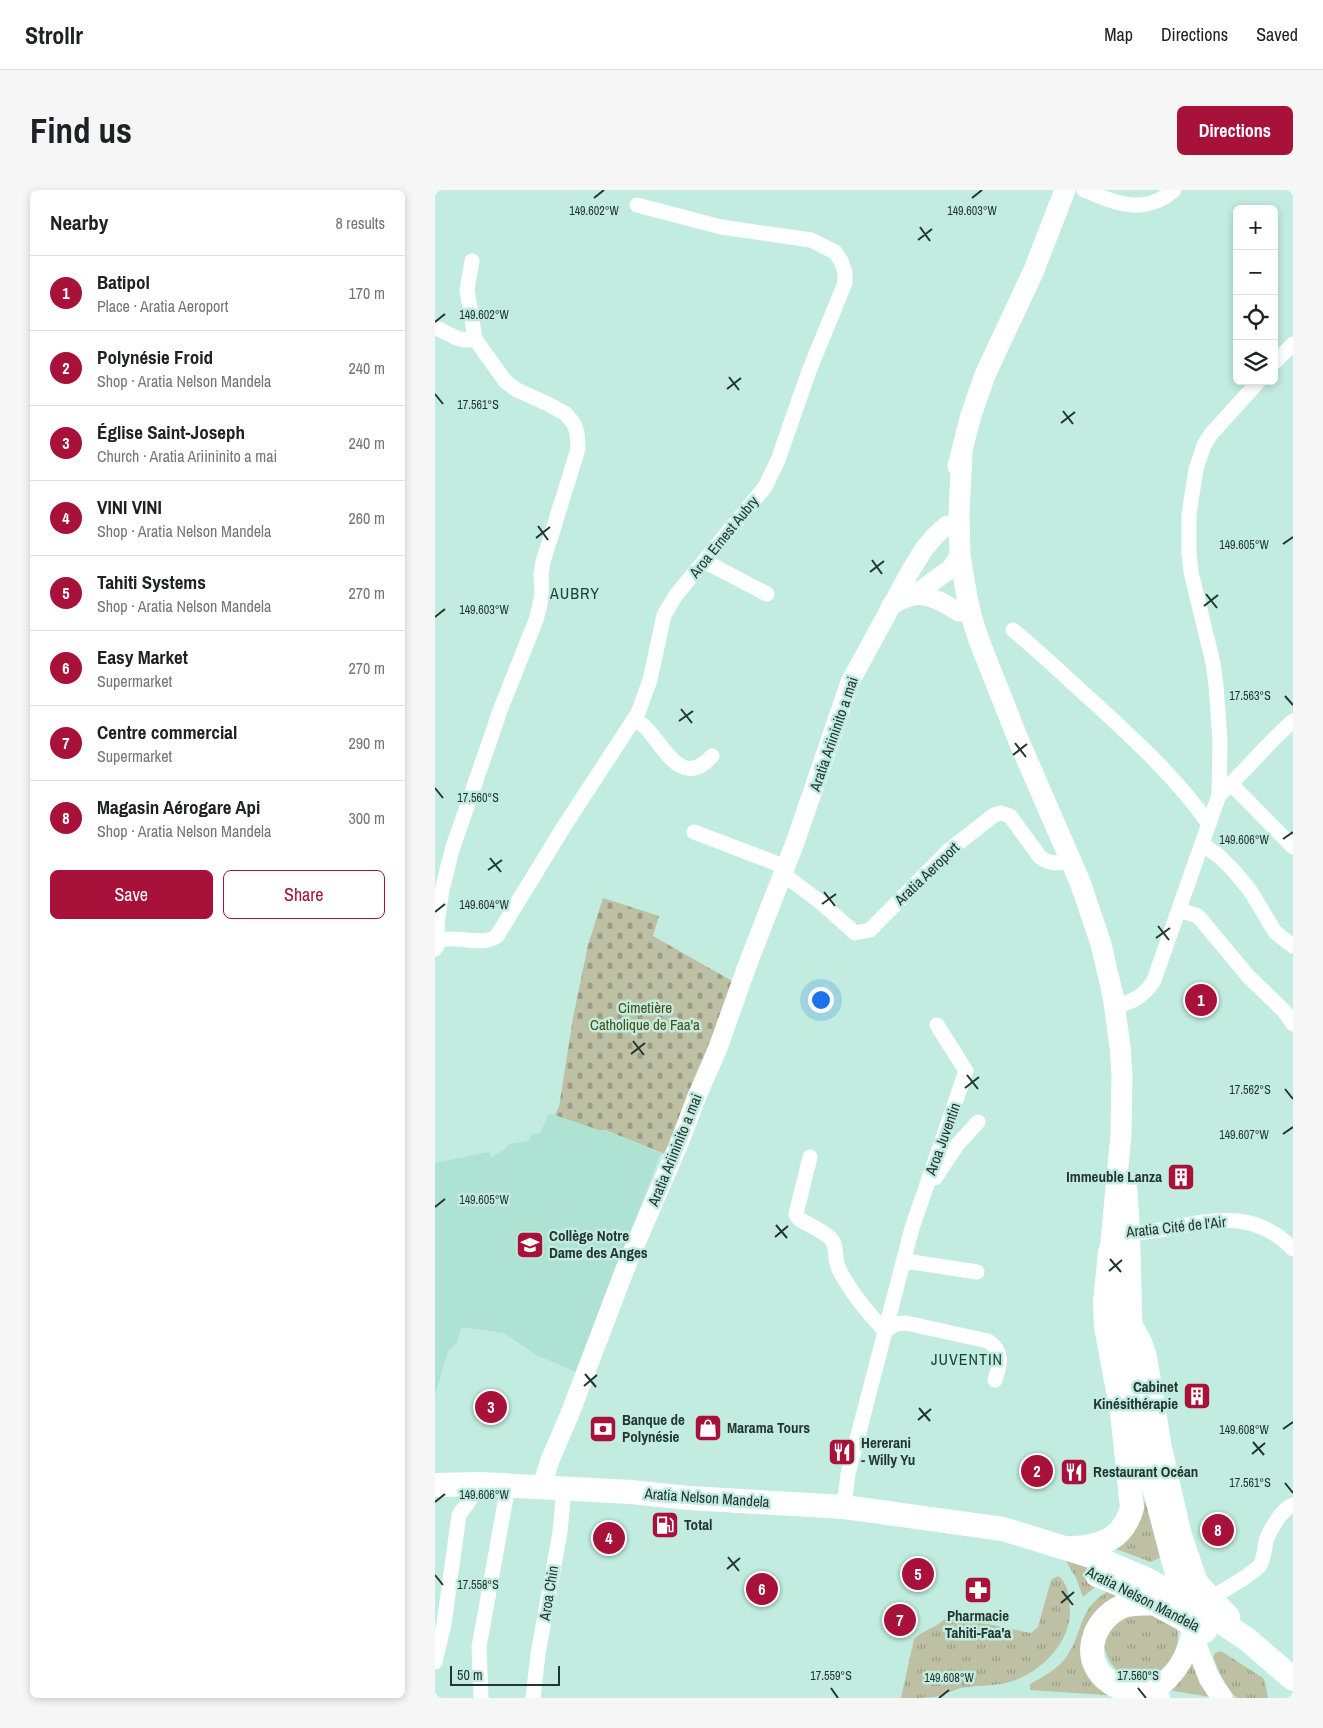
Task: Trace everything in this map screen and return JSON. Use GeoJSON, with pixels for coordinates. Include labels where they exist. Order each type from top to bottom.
{"type":"FeatureCollection","features":[{"type":"Feature","properties":{"kind":"main road"},"geometry":{"type":"LineString","coordinates":[[1065,190],[1034,270],[985,375],[971,415],[953,482],[947,525],[955,562],[975,627],[1018,739],[1080,882],[1101,944],[1114,1007],[1122,1075],[1117,1240],[1126,1380],[1135,1429],[1145,1462],[1200,1617],[1187,1651],[1175,1673],[1164,1685],[1147,1697],[1119,1687],[1105,1678],[1096,1664],[1092,1646],[1096,1630],[1109,1615],[1132,1604],[1154,1603]]}},
{"type":"Feature","properties":{"kind":"main road"},"geometry":{"type":"LineString","coordinates":[[962,453],[955,562],[959,612],[980,672],[1001,715],[1018,739]]}},
{"type":"Feature","properties":{"kind":"main road"},"geometry":{"type":"LineString","coordinates":[[1117,1240],[1129,1270],[1133,1344],[1148,1446],[1149,1474]]}},
{"type":"Feature","properties":{"kind":"main road"},"geometry":{"type":"LineString","coordinates":[[1066,1549],[1093,1547],[1106,1542],[1119,1532],[1128,1521],[1131,1508],[1122,1412],[1106,1327],[1105,1302],[1117,1240]]}},
{"type":"Feature","properties":{"kind":"main road"},"geometry":{"type":"LineString","coordinates":[[1132,1328],[1140,1342],[1145,1357],[1160,1446],[1179,1532],[1198,1585],[1200,1617],[1209,1678],[1222,1698]]}},
{"type":"Feature","properties":{"kind":"main road","name":"Aratia Nelson Mandela"},"geometry":{"type":"LineString","coordinates":[[435,1485],[481,1484],[631,1492],[689,1498],[844,1507],[1003,1529],[1094,1557],[1146,1578],[1200,1617],[1236,1650],[1293,1697]]}},
{"type":"Feature","properties":{"kind":"main road","name":"Aratia Nelson Mandela"},"geometry":{"type":"LineString","coordinates":[[978,1526],[1000,1540],[1042,1552],[1117,1583],[1154,1603],[1200,1617],[1248,1640],[1293,1679]]}},
{"type":"Feature","properties":{"kind":"street"},"geometry":{"type":"LineString","coordinates":[[1084,190],[1115,202],[1140,205],[1154,203],[1165,198],[1173,190]]}},
{"type":"Feature","properties":{"kind":"street","name":"Aroa Ernest Aubry"},"geometry":{"type":"LineString","coordinates":[[438,945],[447,938],[492,939],[497,936],[563,828],[634,720],[644,701],[650,680],[664,615],[677,594],[765,487],[778,460],[809,371],[845,283],[845,272],[835,252],[811,240],[721,227],[637,205]]}},
{"type":"Feature","properties":{"kind":"street","name":"Aroa Ernest Aubry"},"geometry":{"type":"LineString","coordinates":[[438,945],[438,916],[452,850],[501,708],[536,620],[542,596],[541,574],[543,562],[579,449],[574,424],[566,414],[517,390],[505,381],[475,339],[467,290],[472,261]]}},
{"type":"Feature","properties":{"kind":"street"},"geometry":{"type":"LineString","coordinates":[[439,329],[462,340],[469,341],[475,339]]}},
{"type":"Feature","properties":{"kind":"street"},"geometry":{"type":"LineString","coordinates":[[1278,359],[1293,344]]}},
{"type":"Feature","properties":{"kind":"street"},"geometry":{"type":"LineString","coordinates":[[1114,1007],[1130,1003],[1141,997],[1154,980],[1219,795],[1220,740],[1216,685],[1213,663],[1191,572],[1189,514],[1196,470],[1203,445],[1255,385]]}},
{"type":"Feature","properties":{"kind":"street","name":"Aratia Ariininito a mai"},"geometry":{"type":"LineString","coordinates":[[552,1488],[550,1460],[569,1416],[627,1264],[677,1150],[697,1096],[718,1048],[811,797],[850,682],[891,605],[924,549],[947,525]]}},
{"type":"Feature","properties":{"kind":"street"},"geometry":{"type":"LineString","coordinates":[[705,562],[767,594]]}},
{"type":"Feature","properties":{"kind":"street"},"geometry":{"type":"LineString","coordinates":[[891,605],[913,596],[955,562]]}},
{"type":"Feature","properties":{"kind":"street"},"geometry":{"type":"LineString","coordinates":[[913,596],[939,600],[959,612]]}},
{"type":"Feature","properties":{"kind":"street"},"geometry":{"type":"LineString","coordinates":[[1013,630],[1043,654],[1157,762],[1209,824]]}},
{"type":"Feature","properties":{"kind":"street"},"geometry":{"type":"LineString","coordinates":[[634,720],[646,727],[669,758],[679,765],[691,768],[702,767],[712,756]]}},
{"type":"Feature","properties":{"kind":"street"},"geometry":{"type":"LineString","coordinates":[[1219,795],[1292,723]]}},
{"type":"Feature","properties":{"kind":"street"},"geometry":{"type":"LineString","coordinates":[[1231,784],[1293,847]]}},
{"type":"Feature","properties":{"kind":"street","name":"Aratia Aeroport"},"geometry":{"type":"LineString","coordinates":[[784,871],[855,933],[870,930],[948,852],[995,814],[1001,813],[1010,816],[1045,861],[1052,864],[1070,861]]}},
{"type":"Feature","properties":{"kind":"street"},"geometry":{"type":"LineString","coordinates":[[694,832],[784,871]]}},
{"type":"Feature","properties":{"kind":"street"},"geometry":{"type":"LineString","coordinates":[[1202,844],[1219,856],[1235,872],[1251,892],[1275,932],[1293,946]]}},
{"type":"Feature","properties":{"kind":"street"},"geometry":{"type":"LineString","coordinates":[[1179,910],[1198,916],[1248,976],[1283,1011],[1293,1024]]}},
{"type":"Feature","properties":{"kind":"street","name":"Aroa Juventin"},"geometry":{"type":"LineString","coordinates":[[844,1507],[849,1474],[903,1263],[921,1201],[966,1071],[937,1025]]}},
{"type":"Feature","properties":{"kind":"street","name":"Aroa Juventin"},"geometry":{"type":"LineString","coordinates":[[921,1201],[957,1145],[978,1122]]}},
{"type":"Feature","properties":{"kind":"street"},"geometry":{"type":"LineString","coordinates":[[809,1157],[796,1214],[799,1219],[830,1238],[835,1248],[837,1265],[874,1319],[885,1331],[897,1324],[906,1322],[988,1341],[996,1346],[998,1351],[1000,1364],[995,1380]]}},
{"type":"Feature","properties":{"kind":"street","name":"Aratia Cité de l'Air"},"geometry":{"type":"LineString","coordinates":[[1117,1240],[1190,1223],[1229,1220],[1262,1227],[1278,1236],[1293,1249]]}},
{"type":"Feature","properties":{"kind":"street"},"geometry":{"type":"LineString","coordinates":[[903,1263],[912,1262],[977,1272]]}},
{"type":"Feature","properties":{"kind":"street"},"geometry":{"type":"LineString","coordinates":[[435,1662],[444,1624],[459,1515],[481,1484]]}},
{"type":"Feature","properties":{"kind":"street"},"geometry":{"type":"LineString","coordinates":[[481,1698],[479,1648],[508,1486]]}},
{"type":"Feature","properties":{"kind":"street","name":"Aroa Chin"},"geometry":{"type":"LineString","coordinates":[[533,1698],[538,1654],[559,1532],[552,1488]]}},
{"type":"Feature","properties":{"kind":"street"},"geometry":{"type":"LineString","coordinates":[[1200,1617],[1259,1566],[1264,1556],[1267,1540],[1275,1524],[1287,1509],[1293,1505]]}},
{"type":"Feature","properties":{"kind":"shaded area","name":"Collège Notre Dame des Anges"},"geometry":{"type":"Polygon","coordinates":[[[549,1114],[566,1115],[661,1153],[577,1372],[536,1355],[504,1333],[461,1327],[457,1343],[448,1351],[435,1395],[435,1163],[489,1152],[491,1158],[504,1150],[509,1144],[528,1141],[532,1134],[540,1133],[549,1114]]]}},
{"type":"Feature","properties":{"kind":"green space","name":"Cimetière Catholique de Faa'a"},"geometry":{"type":"Polygon","coordinates":[[[603,898],[659,916],[653,936],[732,981],[665,1154],[605,1130],[599,1130],[555,1115],[559,1107],[573,1018],[588,945],[603,898]]]}},
{"type":"Feature","properties":{"kind":"green space"},"geometry":{"type":"Polygon","coordinates":[[[1147,1491],[1161,1557],[1151,1562],[1116,1549],[1140,1515],[1147,1491]]]}},
{"type":"Feature","properties":{"kind":"green space"},"geometry":{"type":"Polygon","coordinates":[[[1070,1559],[1106,1575],[1106,1578],[1083,1597],[1076,1578],[1066,1561],[1070,1559]]]}},
{"type":"Feature","properties":{"kind":"green space"},"geometry":{"type":"Polygon","coordinates":[[[1058,1576],[1064,1582],[1068,1592],[1070,1607],[1069,1624],[1058,1647],[1040,1666],[1018,1679],[1006,1683],[973,1686],[935,1697],[901,1698],[914,1639],[920,1634],[949,1616],[1031,1633],[1038,1627],[1051,1580],[1058,1576]]]}},
{"type":"Feature","properties":{"kind":"green space"},"geometry":{"type":"Polygon","coordinates":[[[1108,1591],[1134,1593],[1093,1628],[1119,1696],[1030,1690],[1030,1684],[1050,1672],[1067,1656],[1091,1605],[1108,1591]]]}},
{"type":"Feature","properties":{"kind":"green space"},"geometry":{"type":"Polygon","coordinates":[[[1140,1608],[1177,1628],[1178,1642],[1174,1654],[1166,1665],[1156,1673],[1144,1677],[1132,1677],[1120,1672],[1110,1662],[1104,1641],[1112,1622],[1140,1608]]]}},
{"type":"Feature","properties":{"kind":"green space"},"geometry":{"type":"Polygon","coordinates":[[[1195,1648],[1216,1698],[1169,1690],[1195,1648]]]}},
{"type":"Feature","properties":{"kind":"green space"},"geometry":{"type":"Polygon","coordinates":[[[1221,1651],[1263,1678],[1268,1698],[1237,1698],[1233,1694],[1220,1674],[1213,1657],[1215,1653],[1221,1651]]]}},
{"type":"Feature","properties":{"kind":"place","name":"Batipol"},"geometry":{"type":"Point","coordinates":[1201,1000]}},
{"type":"Feature","properties":{"kind":"place","name":"Immeuble Lanza"},"geometry":{"type":"Point","coordinates":[1181,1177]}},
{"type":"Feature","properties":{"kind":"place","name":"Collège Notre Dame des Anges"},"geometry":{"type":"Point","coordinates":[530,1245]}},
{"type":"Feature","properties":{"kind":"place","name":"Cabinet Kinésithérapie"},"geometry":{"type":"Point","coordinates":[1197,1396]}},
{"type":"Feature","properties":{"kind":"place","name":"Église Saint-Joseph"},"geometry":{"type":"Point","coordinates":[491,1407]}},
{"type":"Feature","properties":{"kind":"place","name":"Marama Tours"},"geometry":{"type":"Point","coordinates":[708,1428]}},
{"type":"Feature","properties":{"kind":"place","name":"Banque de Polynésie"},"geometry":{"type":"Point","coordinates":[603,1429]}},
{"type":"Feature","properties":{"kind":"place","name":"Hererani - Willy Yu"},"geometry":{"type":"Point","coordinates":[842,1452]}},
{"type":"Feature","properties":{"kind":"place","name":"Polynésie Froid"},"geometry":{"type":"Point","coordinates":[1037,1471]}},
{"type":"Feature","properties":{"kind":"place","name":"Restaurant Océan"},"geometry":{"type":"Point","coordinates":[1074,1472]}},
{"type":"Feature","properties":{"kind":"place","name":"Total"},"geometry":{"type":"Point","coordinates":[665,1525]}},
{"type":"Feature","properties":{"kind":"place","name":"Magasin Aérogare Api"},"geometry":{"type":"Point","coordinates":[1218,1530]}},
{"type":"Feature","properties":{"kind":"place","name":"VINI VINI"},"geometry":{"type":"Point","coordinates":[609,1538]}},
{"type":"Feature","properties":{"kind":"place","name":"Tahiti Systems"},"geometry":{"type":"Point","coordinates":[918,1574]}},
{"type":"Feature","properties":{"kind":"place","name":"Easy Market"},"geometry":{"type":"Point","coordinates":[762,1589]}},
{"type":"Feature","properties":{"kind":"place","name":"Pharmacie Tahiti-Faa'a"},"geometry":{"type":"Point","coordinates":[978,1590]}},
{"type":"Feature","properties":{"kind":"place","name":"Centre commercial"},"geometry":{"type":"Point","coordinates":[900,1620]}},
{"type":"Feature","properties":{"kind":"district","name":"AUBRY"},"geometry":{"type":"Point","coordinates":[575,593]}},
{"type":"Feature","properties":{"kind":"district","name":"JUVENTIN"},"geometry":{"type":"Point","coordinates":[967,1359]}}]}
